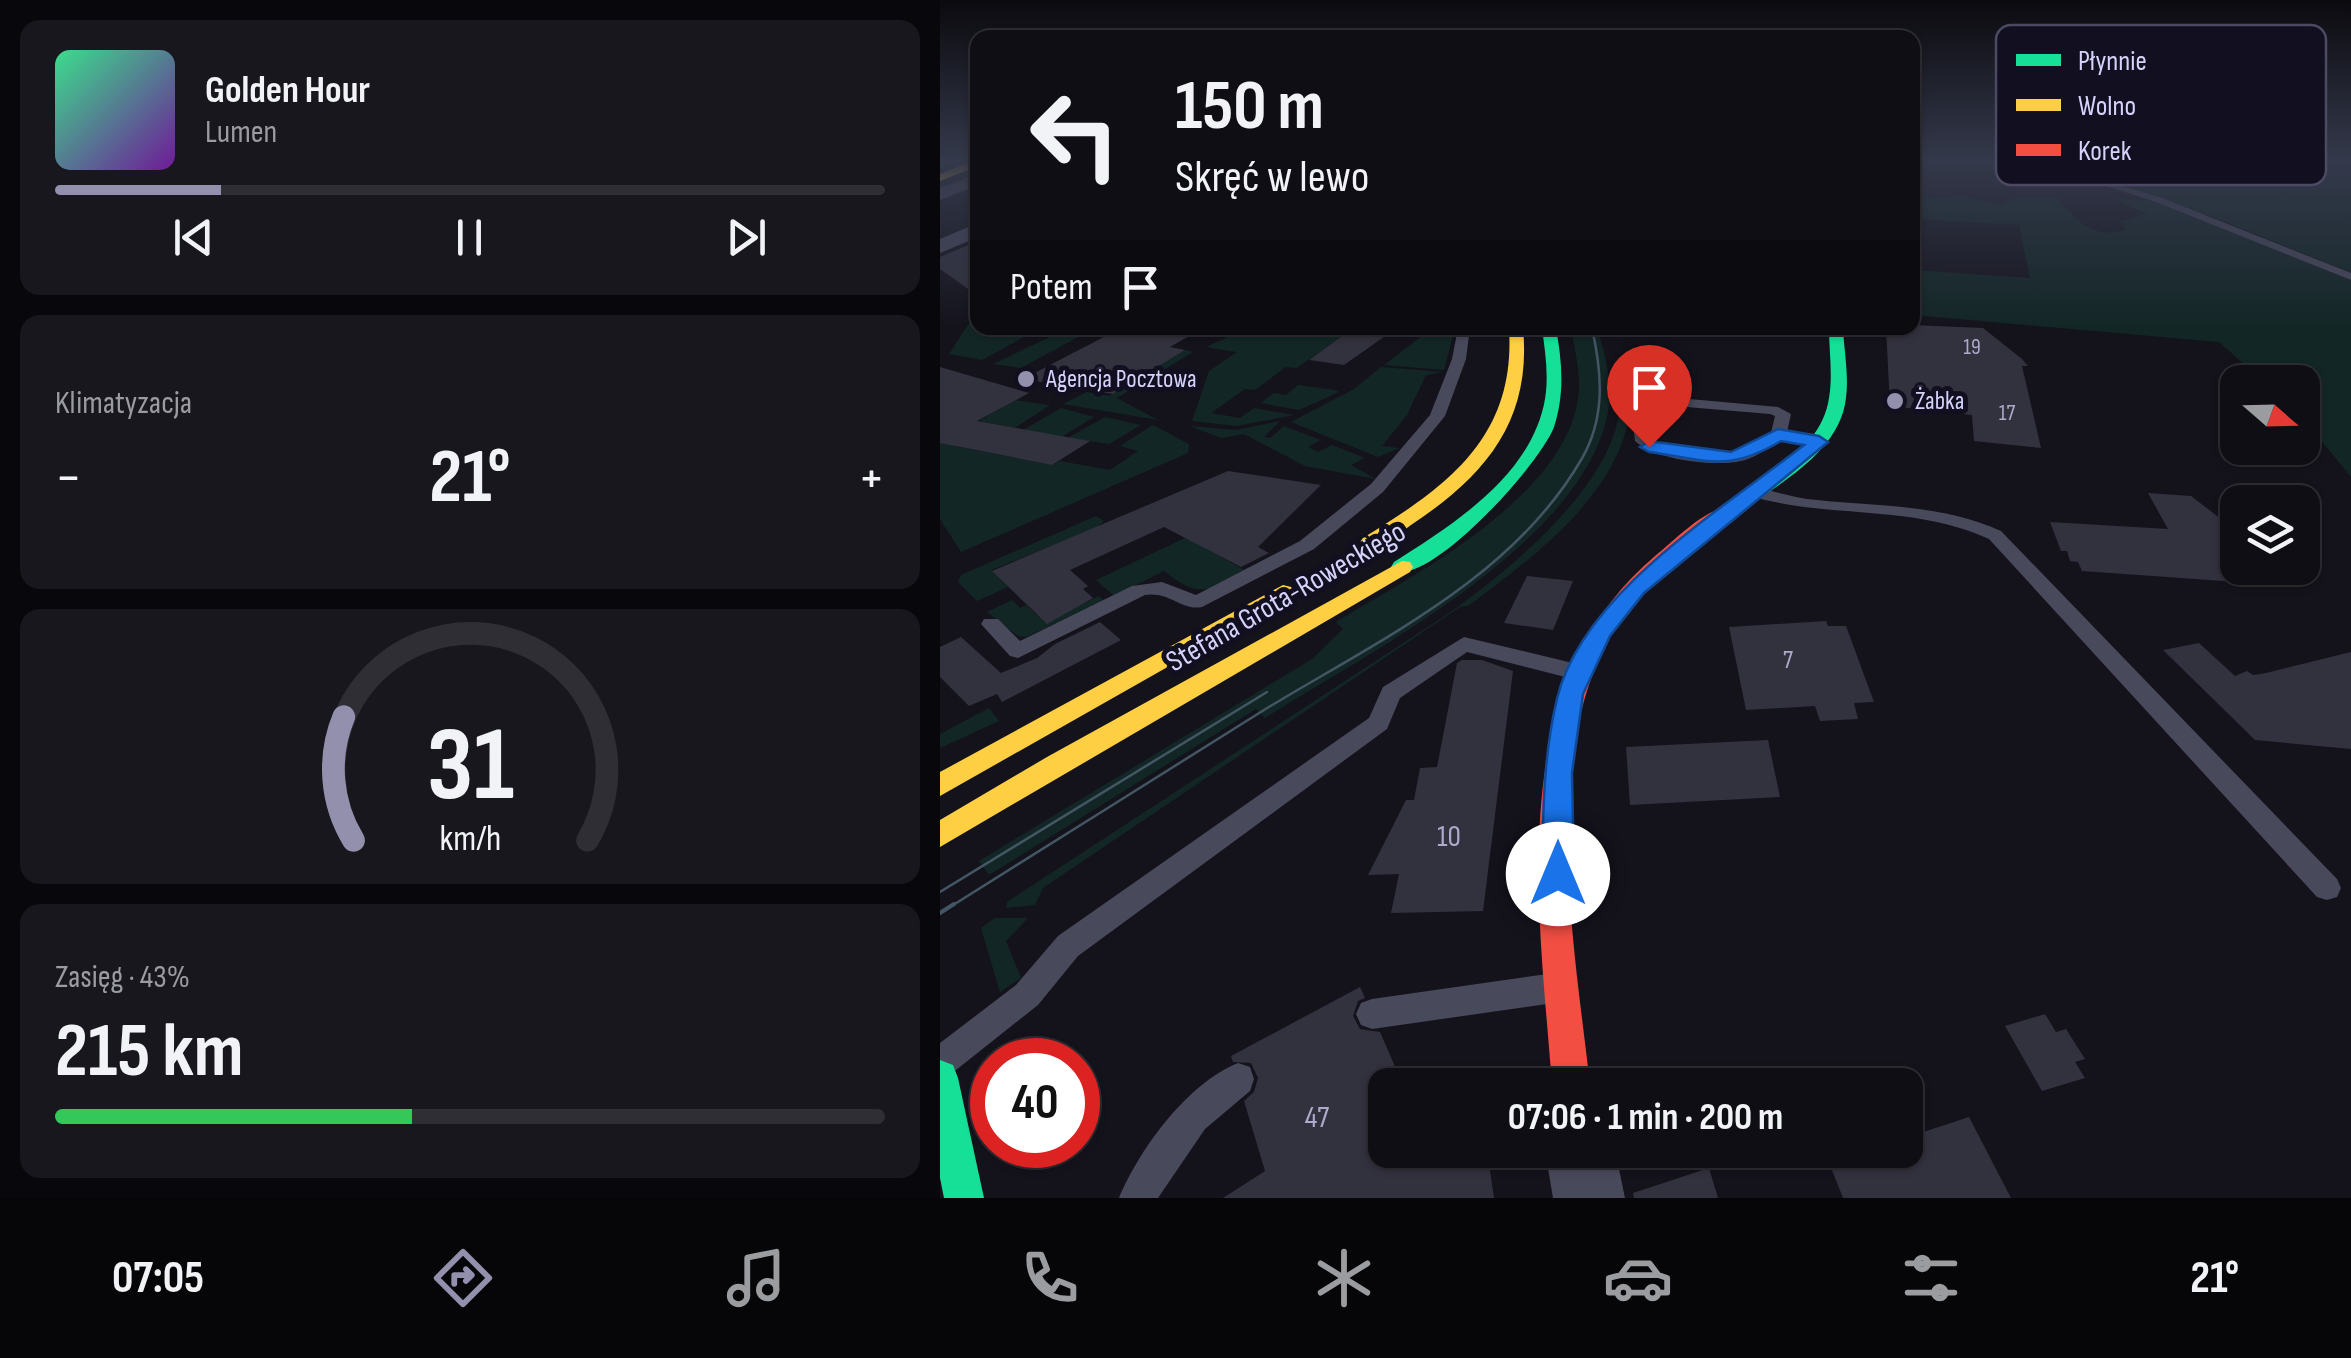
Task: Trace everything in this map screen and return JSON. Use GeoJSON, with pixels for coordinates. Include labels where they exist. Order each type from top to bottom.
{"type":"FeatureCollection","features":[{"type":"Feature","properties":{"kind":"main road","name":"Stefana Grota-Roweckiego"},"geometry":{"type":"LineString","coordinates":[[1353,552],[1417,510],[1491,440],[1508,413],[1514,393],[1516,335]]}},
{"type":"Feature","properties":{"kind":"main road","name":"Stefana Grota-Roweckiego"},"geometry":{"type":"LineString","coordinates":[[940,836],[1393,572],[1468,518],[1518,467],[1544,429],[1555,390],[1550,335]]}},
{"type":"Feature","properties":{"kind":"main road"},"geometry":{"type":"LineString","coordinates":[[1570,1068],[1558,908],[1558,773],[1570,694],[1599,634],[1636,588],[1819,442],[1836,412],[1836,335]]}},
{"type":"Feature","properties":{"kind":"main road","name":"Stefana Grota-Roweckiego"},"geometry":{"type":"LineString","coordinates":[[940,785],[1303,580]]}},
{"type":"Feature","properties":{"kind":"main road"},"geometry":{"type":"LineString","coordinates":[[940,1078],[964,1198]]}},
{"type":"Feature","properties":{"kind":"street"},"geometry":{"type":"LineString","coordinates":[[940,247],[970,234]]}},
{"type":"Feature","properties":{"kind":"street"},"geometry":{"type":"LineString","coordinates":[[1583,1168],[1589,1198]]}},
{"type":"Feature","properties":{"kind":"lane"},"geometry":{"type":"LineString","coordinates":[[2204,217],[2351,277]]}},
{"type":"Feature","properties":{"kind":"lane"},"geometry":{"type":"LineString","coordinates":[[991,624],[1018,651],[1139,590],[1157,585],[1196,604],[1307,545],[1377,488],[1437,416],[1459,359],[1463,335]]}},
{"type":"Feature","properties":{"kind":"lane"},"geometry":{"type":"LineString","coordinates":[[1778,435],[1782,414],[1774,410],[1646,398],[1640,415],[1644,441],[1661,450],[1738,457],[1778,435],[1819,442]]}},
{"type":"Feature","properties":{"kind":"lane"},"geometry":{"type":"LineString","coordinates":[[1756,492],[1783,503],[1952,516],[1995,535],[2327,888]]}},
{"type":"Feature","properties":{"kind":"lane"},"geometry":{"type":"LineString","coordinates":[[940,1063],[1027,995],[1068,946],[1378,723],[1391,693],[1464,644],[1581,673]]}},
{"type":"Feature","properties":{"kind":"lane"},"geometry":{"type":"LineString","coordinates":[[1372,1014],[1564,985]]}},
{"type":"Feature","properties":{"kind":"lane"},"geometry":{"type":"LineString","coordinates":[[1137,1198],[1184,1125],[1210,1095],[1238,1079]]}},
{"type":"Feature","properties":{"kind":"green space"},"geometry":{"type":"Polygon","coordinates":[[[1920,217],[2075,217],[2095,230],[2114,232],[2126,230],[2120,221],[2136,217],[2196,217],[2351,280],[2351,477],[2320,439],[2320,365],[2245,365],[2219,342],[1920,316],[1920,270],[2030,278],[2019,225],[1920,217]]]}},
{"type":"Feature","properties":{"kind":"green space"},"geometry":{"type":"Polygon","coordinates":[[[2213,217],[2351,217],[2351,273],[2213,217]]]}},
{"type":"Feature","properties":{"kind":"green space"},"geometry":{"type":"Polygon","coordinates":[[[970,322],[970,335],[1027,335],[982,360],[949,354],[970,322]]]}},
{"type":"Feature","properties":{"kind":"green space"},"geometry":{"type":"Polygon","coordinates":[[[1054,335],[1082,335],[1021,368],[993,364],[1054,335]]]}},
{"type":"Feature","properties":{"kind":"green space"},"geometry":{"type":"Polygon","coordinates":[[[1232,335],[1343,335],[1297,368],[1286,367],[1255,390],[1245,389],[1211,413],[1240,418],[1254,408],[1294,415],[1237,426],[1192,421],[1209,371],[1237,352],[1206,347],[1232,335]]]}},
{"type":"Feature","properties":{"kind":"green space"},"geometry":{"type":"Polygon","coordinates":[[[1423,335],[1453,335],[1444,370],[1384,365],[1423,335]]]}},
{"type":"Feature","properties":{"kind":"green space"},"geometry":{"type":"Polygon","coordinates":[[[1572,335],[1599,335],[1609,383],[1607,417],[1588,464],[1556,509],[1514,552],[1412,628],[1359,661],[1265,718],[1256,709],[989,875],[979,861],[1312,659],[1343,629],[1336,622],[1485,527],[1550,463],[1570,427],[1579,389],[1572,335]]]}},
{"type":"Feature","properties":{"kind":"green space"},"geometry":{"type":"Polygon","coordinates":[[[1185,350],[1193,352],[1117,398],[1158,420],[1063,404],[1087,392],[1109,396],[1185,350]]]}},
{"type":"Feature","properties":{"kind":"green space"},"geometry":{"type":"Polygon","coordinates":[[[1381,367],[1443,372],[1426,375],[1407,415],[1382,446],[1399,448],[1378,457],[1291,422],[1354,389],[1381,367]]]}},
{"type":"Feature","properties":{"kind":"green space"},"geometry":{"type":"Polygon","coordinates":[[[1618,380],[1632,384],[1629,420],[1618,453],[1578,513],[1552,539],[1468,606],[1460,607],[1043,888],[1035,905],[1006,908],[1007,902],[1449,613],[1504,571],[1564,513],[1590,481],[1609,447],[1619,413],[1618,380]]]}},
{"type":"Feature","properties":{"kind":"green space"},"geometry":{"type":"Polygon","coordinates":[[[1298,385],[1339,392],[1299,410],[1261,403],[1274,393],[1286,395],[1298,385]]]}},
{"type":"Feature","properties":{"kind":"green space"},"geometry":{"type":"Polygon","coordinates":[[[1015,400],[1050,405],[1015,428],[979,421],[1015,400]]]}},
{"type":"Feature","properties":{"kind":"green space"},"geometry":{"type":"Polygon","coordinates":[[[1061,408],[1094,417],[1063,436],[1016,434],[1061,408]]]}},
{"type":"Feature","properties":{"kind":"green space"},"geometry":{"type":"Polygon","coordinates":[[[1105,417],[1141,425],[1109,444],[1090,441],[1083,445],[1069,437],[1105,417]]]}},
{"type":"Feature","properties":{"kind":"green space"},"geometry":{"type":"Polygon","coordinates":[[[1280,421],[1264,437],[1270,438],[1284,426],[1321,440],[1308,447],[1318,452],[1332,445],[1365,458],[1351,465],[1376,479],[1305,466],[1244,434],[1221,438],[1190,426],[1236,430],[1280,421]]]}},
{"type":"Feature","properties":{"kind":"green space"},"geometry":{"type":"Polygon","coordinates":[[[1153,425],[1189,444],[1188,453],[961,552],[940,519],[940,437],[958,447],[1052,465],[1060,461],[1110,470],[1138,451],[1120,446],[1153,425]]]}},
{"type":"Feature","properties":{"kind":"green space"},"geometry":{"type":"Polygon","coordinates":[[[1096,516],[1104,521],[1096,528],[991,570],[1008,587],[977,601],[958,582],[961,575],[1096,516]]]}},
{"type":"Feature","properties":{"kind":"green space"},"geometry":{"type":"Polygon","coordinates":[[[1202,530],[1198,544],[1244,570],[1281,551],[1226,583],[1203,589],[1185,585],[1164,571],[1114,596],[1096,580],[1202,530]]]}},
{"type":"Feature","properties":{"kind":"green space"},"geometry":{"type":"Polygon","coordinates":[[[1099,596],[1104,601],[1026,637],[1018,636],[987,612],[1012,600],[1020,608],[1026,605],[1039,617],[1058,609],[1063,613],[1099,596]]]}},
{"type":"Feature","properties":{"kind":"green space"},"geometry":{"type":"Polygon","coordinates":[[[989,708],[999,721],[940,748],[940,734],[989,708]]]}},
{"type":"Feature","properties":{"kind":"green space"},"geometry":{"type":"Polygon","coordinates":[[[995,918],[1028,918],[1006,941],[1021,978],[1000,992],[981,928],[995,918]]]}},
{"type":"Feature","properties":{"kind":"building"},"geometry":{"type":"Polygon","coordinates":[[[970,244],[970,290],[940,269],[940,257],[970,244]]]}},
{"type":"Feature","properties":{"kind":"building"},"geometry":{"type":"Polygon","coordinates":[[[1920,325],[1983,328],[2028,366],[2022,366],[2041,448],[1974,441],[1972,415],[1890,406],[1886,335],[1920,335],[1920,325]]]}},
{"type":"Feature","properties":{"kind":"building"},"geometry":{"type":"Polygon","coordinates":[[[1108,335],[1191,335],[1170,347],[1185,350],[1113,394],[1023,379],[1108,335]]]}},
{"type":"Feature","properties":{"kind":"building"},"geometry":{"type":"Polygon","coordinates":[[[1343,335],[1387,335],[1344,365],[1309,360],[1343,335]]]}},
{"type":"Feature","properties":{"kind":"building"},"geometry":{"type":"Polygon","coordinates":[[[940,367],[1029,393],[977,421],[1090,441],[1052,465],[940,443],[940,367]]]}},
{"type":"Feature","properties":{"kind":"building"},"geometry":{"type":"Polygon","coordinates":[[[1228,471],[1321,485],[1258,547],[1269,553],[1241,567],[1164,527],[1070,570],[1088,586],[1083,589],[1093,598],[1047,624],[992,571],[1228,471]]]}},
{"type":"Feature","properties":{"kind":"building"},"geometry":{"type":"Polygon","coordinates":[[[2148,493],[2191,496],[2220,518],[2220,581],[2082,571],[2078,562],[2070,561],[2067,551],[2061,551],[2050,522],[2168,529],[2148,493]]]}},
{"type":"Feature","properties":{"kind":"building"},"geometry":{"type":"Polygon","coordinates":[[[1527,576],[1573,581],[1553,630],[1504,623],[1527,576]]]}},
{"type":"Feature","properties":{"kind":"building"},"geometry":{"type":"Polygon","coordinates":[[[1826,621],[1828,626],[1846,626],[1874,702],[1854,703],[1858,719],[1820,721],[1815,706],[1746,710],[1729,627],[1826,621]]]}},
{"type":"Feature","properties":{"kind":"building"},"geometry":{"type":"Polygon","coordinates":[[[1100,622],[1121,640],[1002,702],[997,694],[969,706],[940,677],[940,647],[961,637],[1001,673],[1037,658],[1055,644],[1100,622]]]}},
{"type":"Feature","properties":{"kind":"building"},"geometry":{"type":"Polygon","coordinates":[[[2199,643],[2235,676],[2247,671],[2253,675],[2266,673],[2351,652],[2351,749],[2255,740],[2163,650],[2199,643]]]}},
{"type":"Feature","properties":{"kind":"building"},"geometry":{"type":"Polygon","coordinates":[[[1482,660],[1513,671],[1483,911],[1391,913],[1399,874],[1368,875],[1406,800],[1414,800],[1420,768],[1437,767],[1457,663],[1482,660]]]}},
{"type":"Feature","properties":{"kind":"building"},"geometry":{"type":"Polygon","coordinates":[[[1768,740],[1780,797],[1630,805],[1626,747],[1768,740]]]}},
{"type":"Feature","properties":{"kind":"building"},"geometry":{"type":"Polygon","coordinates":[[[1360,987],[1365,998],[1358,1001],[1353,1016],[1360,1029],[1380,1032],[1396,1068],[1368,1068],[1368,1168],[1490,1168],[1494,1198],[1223,1198],[1265,1171],[1244,1101],[1254,1092],[1258,1078],[1251,1063],[1233,1062],[1231,1056],[1360,987]]]}},
{"type":"Feature","properties":{"kind":"building"},"geometry":{"type":"Polygon","coordinates":[[[2045,1014],[2056,1032],[2066,1029],[2085,1059],[2075,1062],[2085,1078],[2042,1091],[2005,1026],[2045,1014]]]}},
{"type":"Feature","properties":{"kind":"building"},"geometry":{"type":"Polygon","coordinates":[[[1969,1117],[2011,1198],[1843,1198],[1831,1168],[1923,1168],[1923,1132],[1969,1117]]]}},
{"type":"Feature","properties":{"kind":"building"},"geometry":{"type":"Polygon","coordinates":[[[1709,1168],[1718,1198],[1634,1198],[1633,1193],[1709,1168]]]}},
{"type":"Feature","properties":{"kind":"tram line"},"geometry":{"type":"LineString","coordinates":[[950,907],[1396,632],[1439,604],[1518,540],[1552,502],[1581,460],[1595,428],[1600,395],[1593,335]]}},
{"type":"Feature","properties":{"kind":"tram line"},"geometry":{"type":"LineString","coordinates":[[940,892],[1267,692]]}},
{"type":"Feature","properties":{"kind":"tram line"},"geometry":{"type":"LineString","coordinates":[[940,913],[954,904]]}},
{"type":"Feature","properties":{"kind":"traffic: fast"},"geometry":{"type":"LineString","coordinates":[[1402,567],[1471,519],[1513,478],[1530,455],[1544,431],[1552,405],[1554,366],[1550,335]]}},
{"type":"Feature","properties":{"kind":"traffic: fast"},"geometry":{"type":"LineString","coordinates":[[1723,514],[1805,455],[1829,425],[1839,388],[1836,335]]}},
{"type":"Feature","properties":{"kind":"traffic: fast"},"geometry":{"type":"LineString","coordinates":[[940,1078],[964,1198]]}},
{"type":"Feature","properties":{"kind":"traffic: slow"},"geometry":{"type":"LineString","coordinates":[[1370,542],[1434,499],[1490,443],[1512,399],[1516,335]]}},
{"type":"Feature","properties":{"kind":"traffic: slow"},"geometry":{"type":"LineString","coordinates":[[940,835],[1402,567]]}},
{"type":"Feature","properties":{"kind":"traffic: slow"},"geometry":{"type":"LineString","coordinates":[[940,785],[1283,592]]}},
{"type":"Feature","properties":{"kind":"traffic: jam"},"geometry":{"type":"LineString","coordinates":[[1569,1068],[1555,904],[1554,840],[1557,777],[1568,717],[1586,660],[1615,610],[1652,570],[1723,514]]}},
{"type":"Feature","properties":{"kind":"place","name":"Agencja Pocztowa"},"geometry":{"type":"Point","coordinates":[1026,379]}},
{"type":"Feature","properties":{"kind":"place","name":"Żabka"},"geometry":{"type":"Point","coordinates":[1895,401]}},
{"type":"Feature","properties":{"kind":"route"},"geometry":{"type":"LineString","coordinates":[[1558,874],[1558,773],[1570,694],[1599,634],[1636,588],[1819,442],[1778,435],[1744,455],[1731,458],[1649,447]]}}]}
